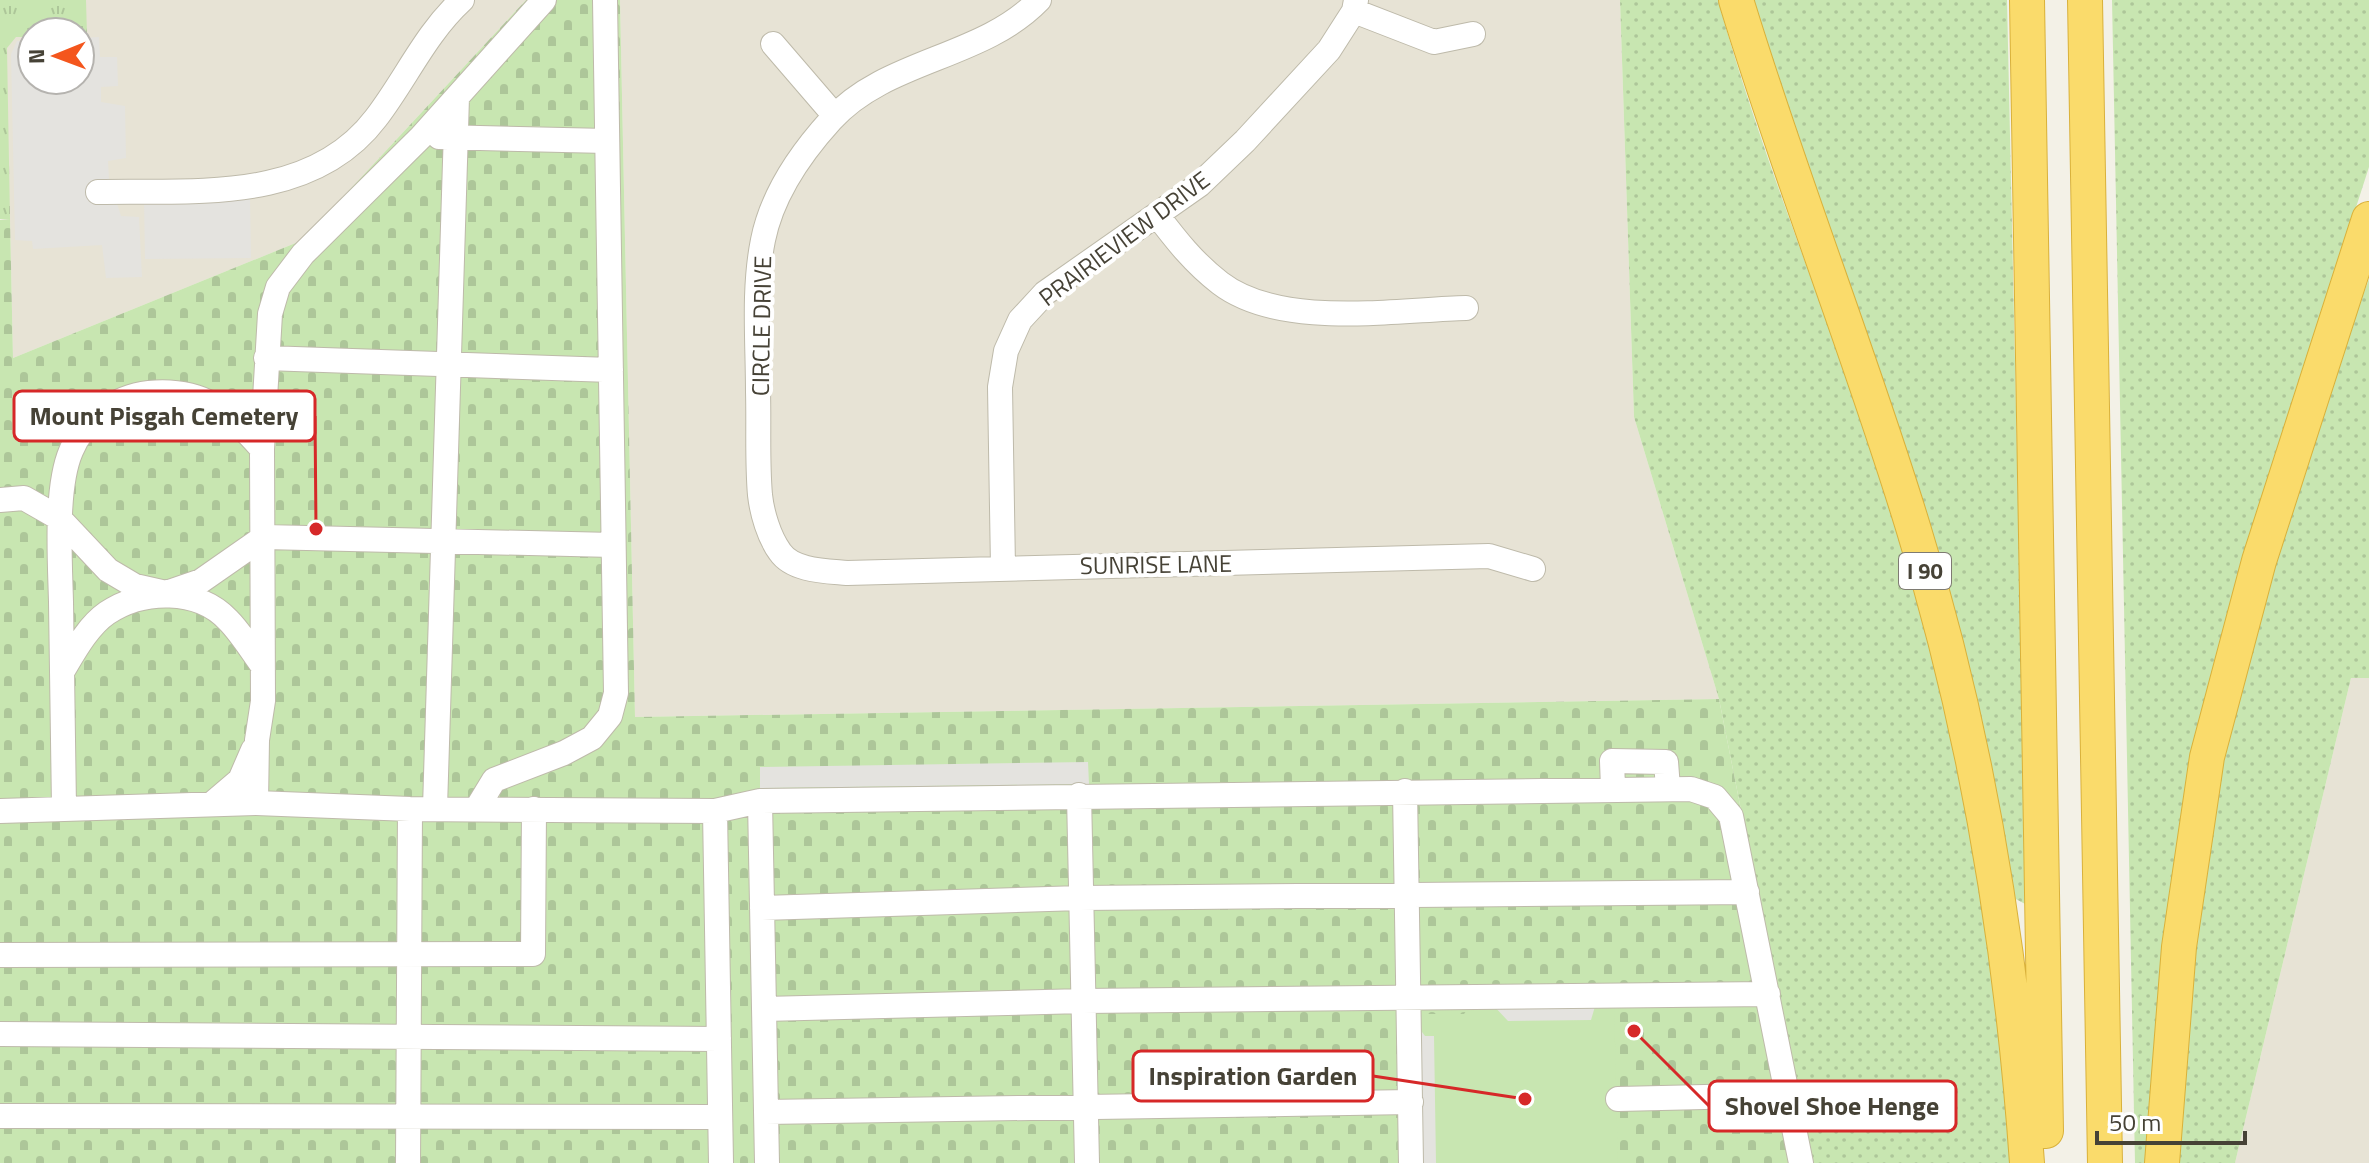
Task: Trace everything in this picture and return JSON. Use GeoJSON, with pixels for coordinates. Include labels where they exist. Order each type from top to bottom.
{"type":"FeatureCollection","features":[{"type":"Feature","properties":{"kind":"highway","name":"I 90"},"geometry":{"type":"LineString","coordinates":[[1736,0],[1914,528],[1953,676],[2000,915],[2019,1054],[2027,1163]]}},
{"type":"Feature","properties":{"kind":"highway"},"geometry":{"type":"LineString","coordinates":[[2027,0],[2047,1163]]}},
{"type":"Feature","properties":{"kind":"highway"},"geometry":{"type":"LineString","coordinates":[[2085,0],[2105,1163]]}},
{"type":"Feature","properties":{"kind":"highway"},"geometry":{"type":"LineString","coordinates":[[2162,1163],[2179,947],[2207,757],[2259,561],[2369,219]]}},
{"type":"Feature","properties":{"kind":"street"},"geometry":{"type":"LineString","coordinates":[[98,192],[221,190],[257,186],[305,174],[344,150],[375,120],[422,46],[462,0]]}},
{"type":"Feature","properties":{"kind":"street"},"geometry":{"type":"LineString","coordinates":[[256,803],[257,740],[263,701],[262,449],[270,314],[278,287],[303,254],[421,137],[544,0]]}},
{"type":"Feature","properties":{"kind":"street"},"geometry":{"type":"LineString","coordinates":[[477,808],[494,780],[564,753],[592,738],[610,716],[616,693],[605,0]]}},
{"type":"Feature","properties":{"kind":"street","name":"CIRCLE DRIVE"},"geometry":{"type":"LineString","coordinates":[[781,555],[769,530],[760,497],[757,290],[763,238],[783,188],[805,149],[835,116],[869,90],[990,38],[1039,0]]}},
{"type":"Feature","properties":{"kind":"street"},"geometry":{"type":"LineString","coordinates":[[1355,5],[1434,42],[1473,34]]}},
{"type":"Feature","properties":{"kind":"street","name":"PRAIRIEVIEW DRIVE"},"geometry":{"type":"LineString","coordinates":[[1003,568],[1000,387],[1011,341],[1020,320],[1045,293],[1199,185],[1245,141],[1329,50],[1355,5]]}},
{"type":"Feature","properties":{"kind":"street"},"geometry":{"type":"LineString","coordinates":[[773,44],[835,116]]}},
{"type":"Feature","properties":{"kind":"street"},"geometry":{"type":"LineString","coordinates":[[435,808],[457,97]]}},
{"type":"Feature","properties":{"kind":"street"},"geometry":{"type":"LineString","coordinates":[[421,137],[607,141]]}},
{"type":"Feature","properties":{"kind":"street"},"geometry":{"type":"LineString","coordinates":[[1157,215],[1186,254],[1222,285],[1263,304],[1306,312],[1466,308]]}},
{"type":"Feature","properties":{"kind":"street"},"geometry":{"type":"LineString","coordinates":[[266,358],[611,370]]}},
{"type":"Feature","properties":{"kind":"street"},"geometry":{"type":"LineString","coordinates":[[64,808],[59,518],[70,451],[98,412],[132,395],[171,391],[206,400],[234,417],[262,449]]}},
{"type":"Feature","properties":{"kind":"street"},"geometry":{"type":"LineString","coordinates":[[0,500],[24,498],[59,518],[108,570],[135,586],[207,604],[228,619],[262,665]]}},
{"type":"Feature","properties":{"kind":"street"},"geometry":{"type":"LineString","coordinates":[[62,672],[81,642],[106,613],[131,602],[201,581],[264,537],[613,545]]}},
{"type":"Feature","properties":{"kind":"street","name":"SUNRISE LANE"},"geometry":{"type":"LineString","coordinates":[[781,555],[811,570],[847,573],[1489,556],[1533,569]]}},
{"type":"Feature","properties":{"kind":"street"},"geometry":{"type":"LineString","coordinates":[[213,803],[240,780],[257,740]]}},
{"type":"Feature","properties":{"kind":"street"},"geometry":{"type":"LineString","coordinates":[[0,811],[213,803],[410,809],[715,811],[760,801],[1691,789],[1715,797],[1731,816],[1801,1163]]}},
{"type":"Feature","properties":{"kind":"street"},"geometry":{"type":"LineString","coordinates":[[1405,791],[1411,1163]]}},
{"type":"Feature","properties":{"kind":"street"},"geometry":{"type":"LineString","coordinates":[[1079,795],[1087,1163]]}},
{"type":"Feature","properties":{"kind":"street"},"geometry":{"type":"LineString","coordinates":[[760,801],[767,1163]]}},
{"type":"Feature","properties":{"kind":"street"},"geometry":{"type":"LineString","coordinates":[[408,1163],[410,809]]}},
{"type":"Feature","properties":{"kind":"street"},"geometry":{"type":"LineString","coordinates":[[0,955],[533,954],[534,809]]}},
{"type":"Feature","properties":{"kind":"street"},"geometry":{"type":"LineString","coordinates":[[715,811],[721,1163]]}},
{"type":"Feature","properties":{"kind":"street"},"geometry":{"type":"LineString","coordinates":[[762,908],[1081,898],[1747,892]]}},
{"type":"Feature","properties":{"kind":"street"},"geometry":{"type":"LineString","coordinates":[[764,1009],[1084,1001],[1768,994]]}},
{"type":"Feature","properties":{"kind":"street"},"geometry":{"type":"LineString","coordinates":[[0,1034],[719,1039]]}},
{"type":"Feature","properties":{"kind":"street"},"geometry":{"type":"LineString","coordinates":[[1618,1099],[1787,1095]]}},
{"type":"Feature","properties":{"kind":"street"},"geometry":{"type":"LineString","coordinates":[[766,1112],[1411,1102]]}},
{"type":"Feature","properties":{"kind":"street"},"geometry":{"type":"LineString","coordinates":[[0,1116],[720,1117]]}},
{"type":"Feature","properties":{"kind":"shaded area"},"geometry":{"type":"Polygon","coordinates":[[[0,0],[526,0],[303,240],[13,358],[10,220],[0,219],[0,0]]]}},
{"type":"Feature","properties":{"kind":"shaded area"},"geometry":{"type":"Polygon","coordinates":[[[620,0],[1620,0],[1634,417],[1719,699],[635,717],[620,0]]]}},
{"type":"Feature","properties":{"kind":"shaded area"},"geometry":{"type":"Polygon","coordinates":[[[96,37],[99,37],[100,57],[117,57],[118,86],[101,87],[101,102],[125,106],[126,158],[108,161],[109,179],[121,216],[139,217],[142,277],[106,278],[102,245],[33,249],[32,241],[15,240],[11,54],[16,43],[16,96],[96,96],[96,37]]]}},
{"type":"Feature","properties":{"kind":"shaded area"},"geometry":{"type":"Polygon","coordinates":[[[250,197],[251,258],[145,259],[144,199],[250,197]]]}},
{"type":"Feature","properties":{"kind":"shaded area"},"geometry":{"type":"Polygon","coordinates":[[[2351,678],[2369,678],[2369,1163],[2235,1163],[2351,678]]]}},
{"type":"Feature","properties":{"kind":"shaded area"},"geometry":{"type":"Polygon","coordinates":[[[1088,762],[1089,784],[760,788],[760,767],[1088,762]]]}},
{"type":"Feature","properties":{"kind":"shaded area"},"geometry":{"type":"Polygon","coordinates":[[[1596,1003],[1591,1020],[1508,1021],[1493,1005],[1596,1003]]]}},
{"type":"Feature","properties":{"kind":"shaded area"},"geometry":{"type":"Polygon","coordinates":[[[1419,1028],[1425,1036],[1434,1036],[1436,1163],[1421,1163],[1419,1028]]]}},
{"type":"Feature","properties":{"kind":"green space"},"geometry":{"type":"Polygon","coordinates":[[[0,0],[86,0],[86,16],[16,16],[16,37],[7,48],[10,219],[0,219],[0,0]]]}},
{"type":"Feature","properties":{"kind":"green space"},"geometry":{"type":"Polygon","coordinates":[[[526,0],[620,0],[635,717],[1719,699],[1811,1163],[0,1163],[0,220],[10,219],[13,358],[303,240],[526,0]]]}},
{"type":"Feature","properties":{"kind":"green space"},"geometry":{"type":"Polygon","coordinates":[[[1620,0],[1718,0],[1761,139],[1884,481],[1927,625],[1962,777],[1987,931],[2014,1163],[1811,1163],[1719,699],[1634,417],[1620,0]]]}},
{"type":"Feature","properties":{"kind":"green space"},"geometry":{"type":"Polygon","coordinates":[[[1747,0],[2007,0],[2027,905],[2010,896],[1747,0]]]}},
{"type":"Feature","properties":{"kind":"green space"},"geometry":{"type":"Polygon","coordinates":[[[2112,0],[2369,0],[2369,167],[2244,555],[2150,1163],[2135,1163],[2112,0]]]}},
{"type":"Feature","properties":{"kind":"green space"},"geometry":{"type":"Polygon","coordinates":[[[2369,279],[2369,678],[2351,678],[2235,1163],[2175,1163],[2198,905],[2223,760],[2248,651],[2349,331],[2369,279]]]}},
{"type":"Feature","properties":{"kind":"green space"},"geometry":{"type":"Polygon","coordinates":[[[1614,1003],[1618,1163],[1435,1163],[1433,1036],[1425,1036],[1419,1028],[1418,1018],[1425,1014],[1464,1014],[1470,1006],[1614,1003]]]}},
{"type":"Feature","properties":{"kind":"place","name":"Mount Pisgah Cemetery"},"geometry":{"type":"Point","coordinates":[316,529]}},
{"type":"Feature","properties":{"kind":"place","name":"Shovel Shoe Henge"},"geometry":{"type":"Point","coordinates":[1634,1031]}},
{"type":"Feature","properties":{"kind":"place","name":"Inspiration Garden"},"geometry":{"type":"Point","coordinates":[1525,1099]}}]}
